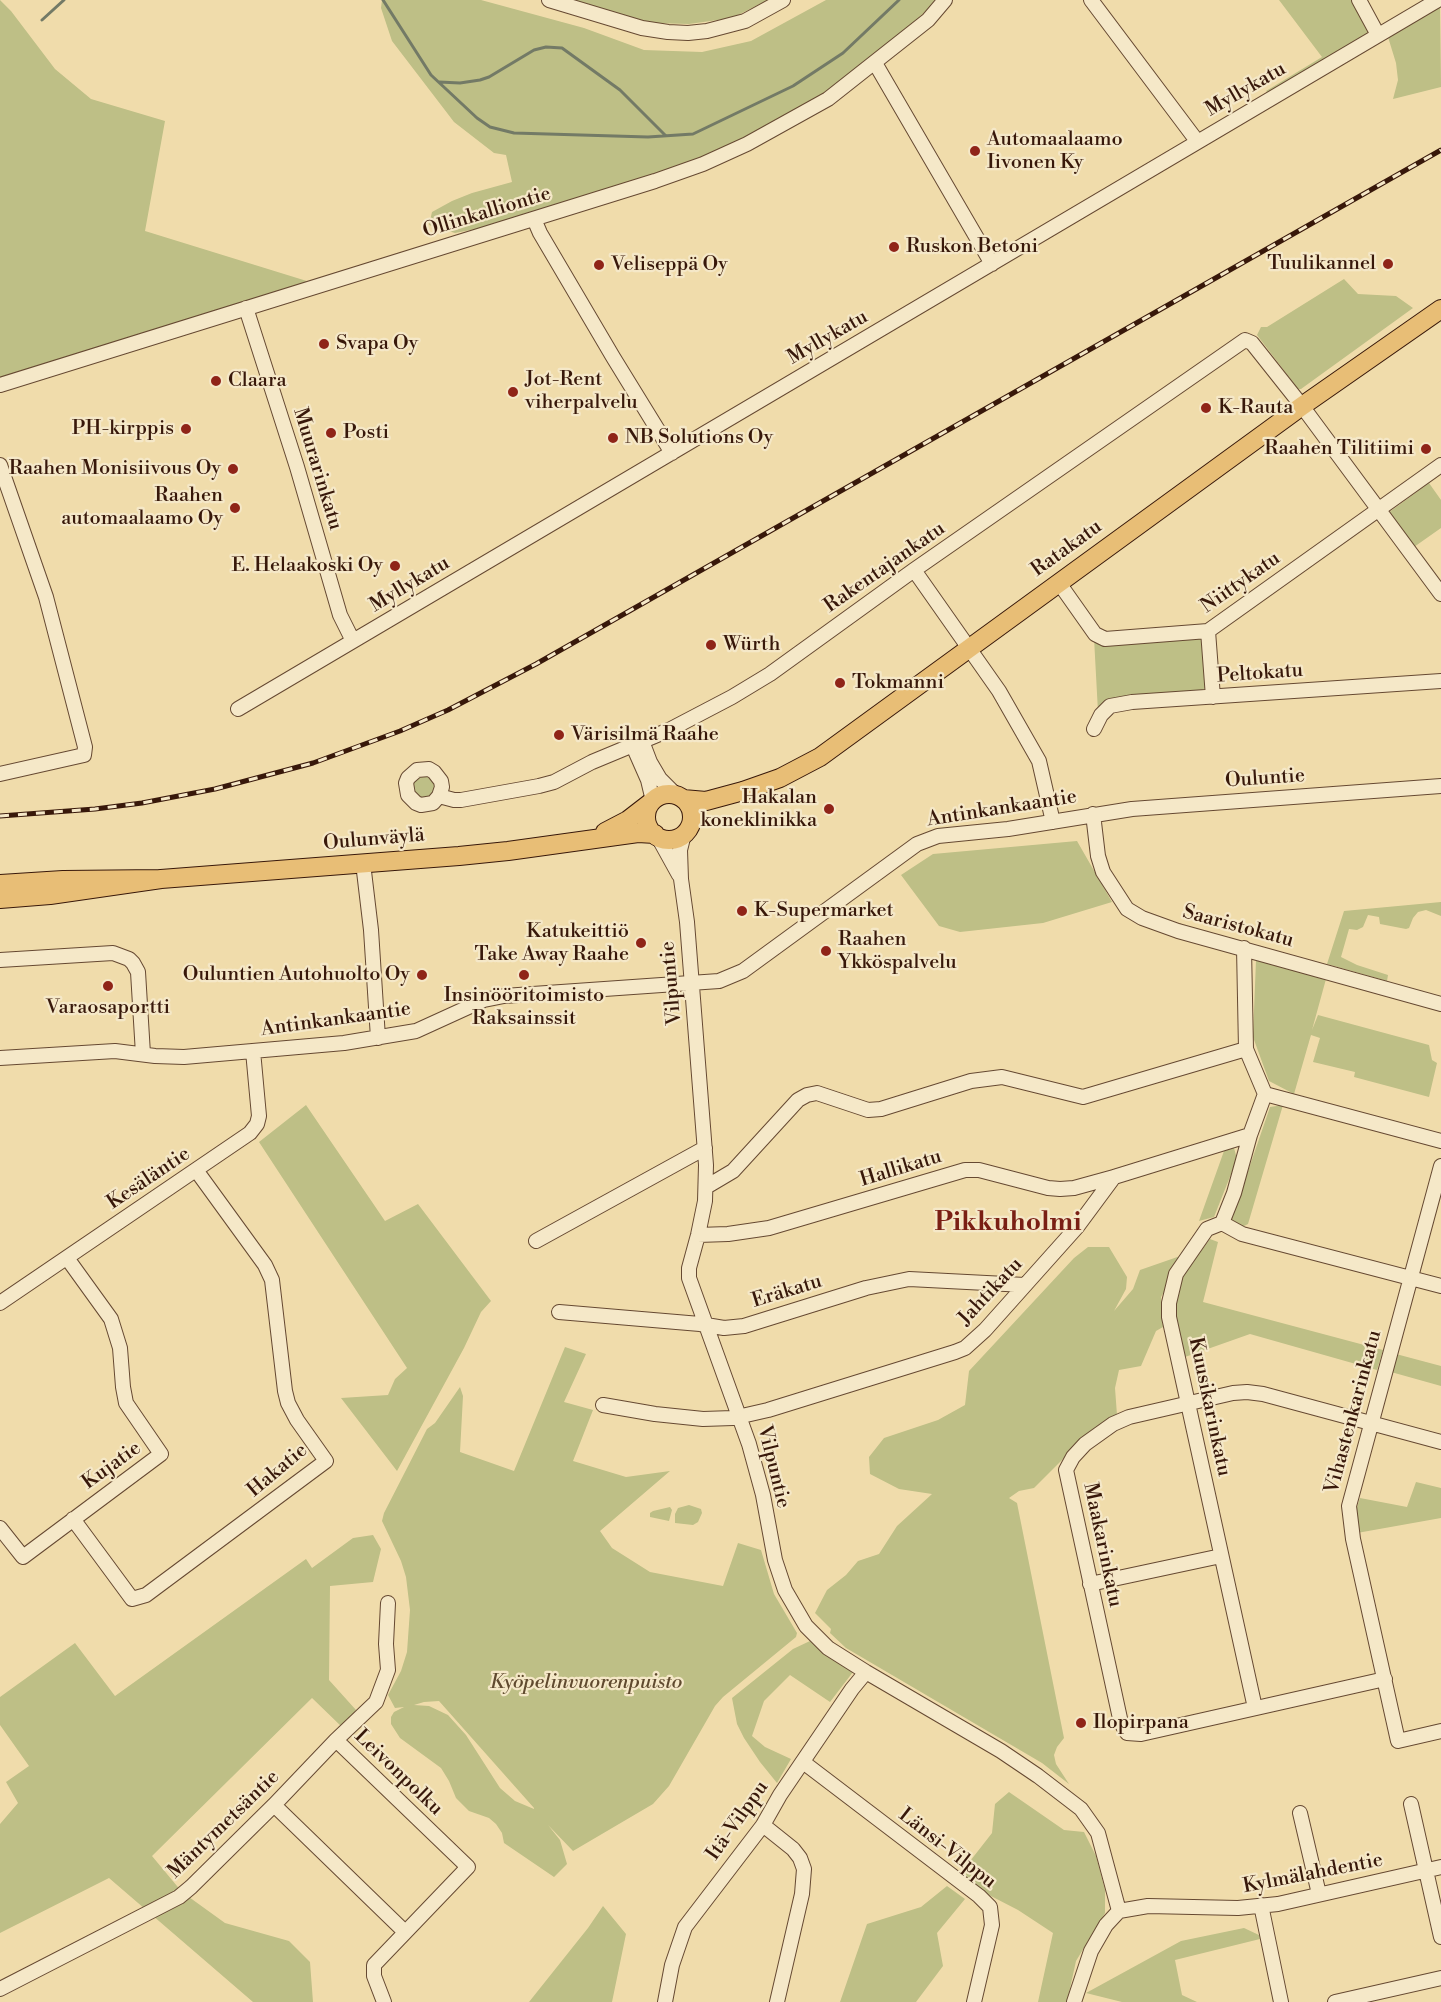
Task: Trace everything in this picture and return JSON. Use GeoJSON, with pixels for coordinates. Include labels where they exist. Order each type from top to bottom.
{"type":"FeatureCollection","features":[{"type":"Feature","properties":{"kind":"main road","name":"Ratakatu"},"geometry":{"type":"LineString","coordinates":[[1409,330],[1441,303]]}},
{"type":"Feature","properties":{"kind":"main road","name":"Ratakatu"},"geometry":{"type":"LineString","coordinates":[[680,797],[706,801],[743,791],[780,778],[820,757],[1302,406],[1441,309]]}},
{"type":"Feature","properties":{"kind":"main road","name":"Ratakatu"},"geometry":{"type":"LineString","coordinates":[[686,831],[718,805],[743,791]]}},
{"type":"Feature","properties":{"kind":"main road"},"geometry":{"type":"LineString","coordinates":[[664,794],[680,797],[690,809],[692,816],[686,831],[669,839],[656,836],[647,823],[646,816],[652,802],[664,794]]}},
{"type":"Feature","properties":{"kind":"main road","name":"Oulunväylä"},"geometry":{"type":"LineString","coordinates":[[590,839],[628,820],[652,802]]}},
{"type":"Feature","properties":{"kind":"main road","name":"Oulunväylä"},"geometry":{"type":"LineString","coordinates":[[0,884],[180,878],[498,852],[638,833],[656,836]]}},
{"type":"Feature","properties":{"kind":"main road","name":"Oulunväylä"},"geometry":{"type":"LineString","coordinates":[[0,899],[50,895],[150,880]]}},
{"type":"Feature","properties":{"kind":"street"},"geometry":{"type":"LineString","coordinates":[[549,0],[642,28],[688,33],[707,31],[745,21],[783,0]]}},
{"type":"Feature","properties":{"kind":"street","name":"Ollinkalliontie"},"geometry":{"type":"LineString","coordinates":[[0,385],[655,181],[702,164],[747,144],[828,99],[928,20],[945,0]]}},
{"type":"Feature","properties":{"kind":"street"},"geometry":{"type":"LineString","coordinates":[[1091,0],[1197,141]]}},
{"type":"Feature","properties":{"kind":"street"},"geometry":{"type":"LineString","coordinates":[[1359,0],[1378,35]]}},
{"type":"Feature","properties":{"kind":"street","name":"Myllykatu"},"geometry":{"type":"LineString","coordinates":[[238,709],[1438,0]]}},
{"type":"Feature","properties":{"kind":"street"},"geometry":{"type":"LineString","coordinates":[[874,63],[992,264]]}},
{"type":"Feature","properties":{"kind":"street"},"geometry":{"type":"LineString","coordinates":[[534,219],[556,261],[672,453]]}},
{"type":"Feature","properties":{"kind":"street","name":"Muurarinkatu"},"geometry":{"type":"LineString","coordinates":[[246,308],[297,467],[340,615],[353,641]]}},
{"type":"Feature","properties":{"kind":"street","name":"Rakentajankatu"},"geometry":{"type":"LineString","coordinates":[[439,796],[461,800],[554,782],[581,767],[694,718],[770,674],[914,570],[1240,342],[1247,340],[1252,343],[1302,406]]}},
{"type":"Feature","properties":{"kind":"street"},"geometry":{"type":"LineString","coordinates":[[1302,406],[1441,594]]}},
{"type":"Feature","properties":{"kind":"street"},"geometry":{"type":"LineString","coordinates":[[0,465],[46,597],[83,740],[84,754],[0,774]]}},
{"type":"Feature","properties":{"kind":"street","name":"Niittykatu"},"geometry":{"type":"LineString","coordinates":[[1059,583],[1095,634],[1105,639],[1208,631],[1441,465]]}},
{"type":"Feature","properties":{"kind":"street"},"geometry":{"type":"LineString","coordinates":[[914,570],[999,691],[1039,761],[1053,822]]}},
{"type":"Feature","properties":{"kind":"street"},"geometry":{"type":"LineString","coordinates":[[1208,631],[1213,696]]}},
{"type":"Feature","properties":{"kind":"street","name":"Peltokatu"},"geometry":{"type":"LineString","coordinates":[[1094,729],[1105,710],[1119,704],[1441,681]]}},
{"type":"Feature","properties":{"kind":"street"},"geometry":{"type":"LineString","coordinates":[[638,743],[660,779],[680,797]]}},
{"type":"Feature","properties":{"kind":"street"},"geometry":{"type":"LineString","coordinates":[[638,743],[652,802]]}},
{"type":"Feature","properties":{"kind":"street","name":"Ouluntie"},"geometry":{"type":"LineString","coordinates":[[1093,814],[1132,809],[1441,786]]}},
{"type":"Feature","properties":{"kind":"street","name":"Antinkankaantie"},"geometry":{"type":"LineString","coordinates":[[0,1058],[114,1051],[184,1057],[378,1038],[416,1030],[478,1002],[504,996],[719,981],[740,973],[917,844],[928,839],[951,834],[1008,830],[1093,814]]}},
{"type":"Feature","properties":{"kind":"street","name":"Saaristokatu"},"geometry":{"type":"LineString","coordinates":[[1093,814],[1101,868],[1128,909],[1155,924],[1441,1004]]}},
{"type":"Feature","properties":{"kind":"street","name":"Vilpuntie"},"geometry":{"type":"LineString","coordinates":[[686,831],[680,850],[681,879],[705,1148],[706,1187],[698,1235],[689,1268],[689,1278],[740,1416],[758,1474],[777,1568],[789,1599],[806,1626],[837,1654],[1001,1751],[1081,1809],[1098,1833],[1119,1911]]}},
{"type":"Feature","properties":{"kind":"street","name":"Vilpuntie"},"geometry":{"type":"LineString","coordinates":[[656,836],[681,879]]}},
{"type":"Feature","properties":{"kind":"street"},"geometry":{"type":"LineString","coordinates":[[363,863],[371,930],[378,1038]]}},
{"type":"Feature","properties":{"kind":"street"},"geometry":{"type":"LineString","coordinates":[[1244,948],[1246,1049],[1265,1094],[1250,1135],[1234,1193],[1222,1223],[1242,1234],[1441,1286]]}},
{"type":"Feature","properties":{"kind":"street"},"geometry":{"type":"LineString","coordinates":[[0,960],[113,953],[129,959],[138,972],[143,1054]]}},
{"type":"Feature","properties":{"kind":"street"},"geometry":{"type":"LineString","coordinates":[[706,1187],[733,1171],[798,1100],[807,1095],[818,1094],[868,1110],[971,1080],[1002,1077],[1083,1097],[1246,1049]]}},
{"type":"Feature","properties":{"kind":"street","name":"Kesäläntie"},"geometry":{"type":"LineString","coordinates":[[0,1303],[250,1133],[257,1124],[259,1116],[253,1051]]}},
{"type":"Feature","properties":{"kind":"street"},"geometry":{"type":"LineString","coordinates":[[1265,1094],[1441,1141]]}},
{"type":"Feature","properties":{"kind":"street"},"geometry":{"type":"LineString","coordinates":[[1114,1177],[1250,1135]]}},
{"type":"Feature","properties":{"kind":"street"},"geometry":{"type":"LineString","coordinates":[[536,1240],[705,1148]]}},
{"type":"Feature","properties":{"kind":"street","name":"Vihastenkarinkatu"},"geometry":{"type":"LineString","coordinates":[[1441,1166],[1349,1506],[1353,1539],[1398,1741],[1441,1731]]}},
{"type":"Feature","properties":{"kind":"street","name":"Hakatie"},"geometry":{"type":"LineString","coordinates":[[73,1519],[132,1599],[146,1596],[326,1461],[288,1403],[272,1280],[265,1265],[196,1170]]}},
{"type":"Feature","properties":{"kind":"street","name":"Hallikatu"},"geometry":{"type":"LineString","coordinates":[[698,1235],[728,1234],[769,1228],[965,1170],[979,1170],[1060,1189],[1074,1188],[1114,1177]]}},
{"type":"Feature","properties":{"kind":"street","name":"Jahtikatu"},"geometry":{"type":"LineString","coordinates":[[603,1405],[703,1419],[740,1416],[965,1348],[985,1330],[1077,1227],[1114,1177]]}},
{"type":"Feature","properties":{"kind":"street","name":"Kuusikarinkatu"},"geometry":{"type":"LineString","coordinates":[[1222,1223],[1207,1229],[1176,1274],[1169,1299],[1169,1317],[1255,1708]]}},
{"type":"Feature","properties":{"kind":"street","name":"Kujatie"},"geometry":{"type":"LineString","coordinates":[[0,1528],[23,1557],[161,1454],[126,1402],[120,1348],[111,1318],[67,1258]]}},
{"type":"Feature","properties":{"kind":"street","name":"Eräkatu"},"geometry":{"type":"LineString","coordinates":[[559,1312],[724,1328],[744,1326],[866,1288],[909,1279],[1026,1285]]}},
{"type":"Feature","properties":{"kind":"street","name":"Maakarinkatu"},"geometry":{"type":"LineString","coordinates":[[1255,1708],[1141,1734],[1127,1733],[1121,1723],[1066,1470],[1072,1456],[1113,1424],[1129,1417],[1247,1392],[1441,1442]]}},
{"type":"Feature","properties":{"kind":"street"},"geometry":{"type":"LineString","coordinates":[[1090,1584],[1221,1556]]}},
{"type":"Feature","properties":{"kind":"street","name":"Leivonpolku"},"geometry":{"type":"LineString","coordinates":[[388,1603],[387,1670],[376,1701],[336,1740],[468,1867],[405,1932]]}},
{"type":"Feature","properties":{"kind":"street","name":"Itä-Vilppu"},"geometry":{"type":"LineString","coordinates":[[665,2002],[672,1965],[685,1927],[763,1825],[780,1795],[866,1672]]}},
{"type":"Feature","properties":{"kind":"street"},"geometry":{"type":"LineString","coordinates":[[1255,1708],[1385,1679]]}},
{"type":"Feature","properties":{"kind":"street","name":"Mäntymetsäntie"},"geometry":{"type":"LineString","coordinates":[[0,1989],[178,1897],[274,1805],[336,1740]]}},
{"type":"Feature","properties":{"kind":"street","name":"Länsi-Vilppu"},"geometry":{"type":"LineString","coordinates":[[803,1762],[980,1896],[990,1907],[992,1925],[974,2002]]}},
{"type":"Feature","properties":{"kind":"street"},"geometry":{"type":"LineString","coordinates":[[1411,1804],[1441,1937]]}},
{"type":"Feature","properties":{"kind":"street"},"geometry":{"type":"LineString","coordinates":[[274,1805],[405,1932],[374,1965],[374,1976],[384,2002]]}},
{"type":"Feature","properties":{"kind":"street"},"geometry":{"type":"LineString","coordinates":[[1300,1813],[1319,1894]]}},
{"type":"Feature","properties":{"kind":"street"},"geometry":{"type":"LineString","coordinates":[[763,1825],[793,1849],[804,1869],[802,1894],[777,2002]]}},
{"type":"Feature","properties":{"kind":"street","name":"Kylmälahdentie"},"geometry":{"type":"LineString","coordinates":[[1119,1911],[1148,1906],[1209,1909],[1278,1904],[1441,1867]]}},
{"type":"Feature","properties":{"kind":"street"},"geometry":{"type":"LineString","coordinates":[[1261,1905],[1281,2002]]}},
{"type":"Feature","properties":{"kind":"street"},"geometry":{"type":"LineString","coordinates":[[1074,2002],[1091,1951],[1106,1925],[1119,1911]]}},
{"type":"Feature","properties":{"kind":"street"},"geometry":{"type":"LineString","coordinates":[[1335,2002],[1441,1978]]}},
{"type":"Feature","properties":{"kind":"green space"},"geometry":{"type":"Polygon","coordinates":[[[0,0],[55,69],[91,99],[165,121],[145,231],[310,282],[0,378],[0,0]]]}},
{"type":"Feature","properties":{"kind":"green space"},"geometry":{"type":"Polygon","coordinates":[[[382,0],[481,0],[584,28],[644,50],[702,52],[751,41],[826,0],[937,0],[903,33],[821,96],[718,154],[681,168],[481,228],[455,233],[429,225],[432,212],[472,193],[512,182],[506,155],[494,153],[454,122],[392,41],[381,8],[382,0]]]}},
{"type":"Feature","properties":{"kind":"green space"},"geometry":{"type":"Polygon","coordinates":[[[567,0],[768,0],[732,18],[689,24],[652,23],[567,0]]]}},
{"type":"Feature","properties":{"kind":"green space"},"geometry":{"type":"Polygon","coordinates":[[[1279,0],[1355,0],[1369,32],[1269,94],[1266,91],[1322,57],[1279,0]]]}},
{"type":"Feature","properties":{"kind":"green space"},"geometry":{"type":"Polygon","coordinates":[[[1440,5],[1441,87],[1393,99],[1398,80],[1396,63],[1388,37],[1440,5]]]}},
{"type":"Feature","properties":{"kind":"green space"},"geometry":{"type":"Polygon","coordinates":[[[1344,279],[1358,294],[1396,296],[1413,308],[1298,389],[1257,335],[1261,327],[1267,327],[1344,279]]]}},
{"type":"Feature","properties":{"kind":"green space"},"geometry":{"type":"Polygon","coordinates":[[[1429,483],[1441,500],[1441,528],[1414,547],[1388,513],[1429,483]]]}},
{"type":"Feature","properties":{"kind":"green space"},"geometry":{"type":"Polygon","coordinates":[[[1197,636],[1204,644],[1207,684],[1202,693],[1098,712],[1094,638],[1197,636]]]}},
{"type":"Feature","properties":{"kind":"green space"},"geometry":{"type":"Polygon","coordinates":[[[429,774],[437,784],[433,796],[421,799],[414,795],[411,782],[417,776],[429,774]]]}},
{"type":"Feature","properties":{"kind":"green space"},"geometry":{"type":"Polygon","coordinates":[[[1077,841],[1112,902],[1043,923],[960,932],[939,926],[901,875],[933,854],[1077,841]]]}},
{"type":"Feature","properties":{"kind":"green space"},"geometry":{"type":"Polygon","coordinates":[[[1441,902],[1441,916],[1426,910],[1418,912],[1409,928],[1406,929],[1380,924],[1379,917],[1368,915],[1363,927],[1357,930],[1349,929],[1341,957],[1388,975],[1387,981],[1327,964],[1344,911],[1441,902]]]}},
{"type":"Feature","properties":{"kind":"green space"},"geometry":{"type":"Polygon","coordinates":[[[1256,960],[1326,979],[1312,1030],[1318,1015],[1429,1045],[1432,1060],[1437,1063],[1429,1097],[1354,1077],[1355,1072],[1313,1062],[1320,1038],[1311,1035],[1294,1094],[1269,1081],[1253,1037],[1256,960]]]}},
{"type":"Feature","properties":{"kind":"green space"},"geometry":{"type":"Polygon","coordinates":[[[306,1105],[385,1221],[418,1204],[491,1301],[481,1312],[397,1471],[341,1398],[388,1395],[395,1379],[407,1368],[259,1142],[306,1105]]]}},
{"type":"Feature","properties":{"kind":"green space"},"geometry":{"type":"Polygon","coordinates":[[[1283,1105],[1248,1224],[1240,1228],[1231,1221],[1270,1107],[1283,1105]]]}},
{"type":"Feature","properties":{"kind":"green space"},"geometry":{"type":"Polygon","coordinates":[[[1234,1148],[1237,1159],[1214,1217],[1199,1221],[1224,1151],[1234,1148]]]}},
{"type":"Feature","properties":{"kind":"green space"},"geometry":{"type":"Polygon","coordinates":[[[1210,1239],[1218,1242],[1203,1302],[1383,1350],[1377,1370],[1250,1334],[1185,1357],[1176,1321],[1181,1278],[1210,1239]]]}},
{"type":"Feature","properties":{"kind":"green space"},"geometry":{"type":"Polygon","coordinates":[[[1088,1247],[1109,1247],[1127,1277],[1126,1289],[1114,1311],[1133,1289],[1140,1270],[1186,1254],[1161,1297],[1163,1327],[1156,1331],[1141,1366],[1119,1370],[1115,1388],[1117,1415],[1075,1447],[1034,1488],[1019,1491],[1009,1498],[1017,1503],[1064,1738],[1054,1755],[1056,1764],[1069,1784],[1042,1763],[846,1648],[830,1633],[831,1629],[815,1613],[827,1590],[846,1575],[858,1561],[879,1554],[897,1526],[932,1494],[899,1489],[870,1474],[869,1457],[884,1438],[938,1420],[965,1405],[969,1371],[1074,1258],[1088,1247]]]}},
{"type":"Feature","properties":{"kind":"green space","name":"Kyöpelinvuorenpuisto"},"geometry":{"type":"Polygon","coordinates":[[[565,1347],[586,1354],[564,1402],[593,1410],[573,1461],[626,1477],[670,1471],[600,1531],[612,1548],[650,1572],[723,1586],[738,1543],[761,1550],[774,1594],[797,1633],[796,1637],[715,1706],[669,1786],[653,1804],[573,1851],[548,1825],[560,1840],[567,1864],[554,1877],[504,1843],[502,1833],[496,1824],[489,1818],[469,1811],[456,1798],[441,1768],[400,1738],[391,1724],[391,1717],[394,1712],[404,1707],[395,1708],[388,1695],[401,1671],[407,1652],[410,1610],[406,1577],[401,1561],[382,1521],[427,1429],[435,1423],[460,1387],[463,1396],[460,1452],[514,1471],[565,1347]],[[439,1701],[414,1705],[429,1706],[448,1715],[466,1735],[500,1788],[515,1801],[534,1808],[439,1701]]]}},
{"type":"Feature","properties":{"kind":"green space"},"geometry":{"type":"Polygon","coordinates":[[[1396,1354],[1441,1366],[1441,1386],[1391,1372],[1396,1354]]]}},
{"type":"Feature","properties":{"kind":"green space"},"geometry":{"type":"Polygon","coordinates":[[[1416,1482],[1441,1488],[1441,1518],[1357,1533],[1355,1513],[1360,1498],[1407,1507],[1416,1482]]]}},
{"type":"Feature","properties":{"kind":"green space"},"geometry":{"type":"Polygon","coordinates":[[[689,1505],[701,1509],[702,1513],[698,1522],[693,1525],[675,1523],[678,1508],[689,1505]]]}},
{"type":"Feature","properties":{"kind":"green space"},"geometry":{"type":"Polygon","coordinates":[[[670,1507],[672,1510],[669,1521],[650,1517],[653,1511],[670,1507]]]}},
{"type":"Feature","properties":{"kind":"green space"},"geometry":{"type":"Polygon","coordinates":[[[373,1535],[381,1549],[373,1582],[330,1586],[329,1680],[356,1710],[343,1728],[312,1698],[152,1856],[182,1892],[225,1923],[289,1941],[310,1962],[313,2002],[253,2002],[109,1878],[0,1933],[0,1824],[18,1803],[6,1782],[29,1766],[0,1725],[0,1697],[75,1643],[115,1696],[306,1559],[312,1568],[353,1538],[373,1535]]]}},
{"type":"Feature","properties":{"kind":"green space"},"geometry":{"type":"Polygon","coordinates":[[[810,1641],[853,1672],[830,1702],[790,1675],[764,1701],[752,1736],[765,1747],[791,1759],[777,1783],[744,1738],[737,1724],[732,1698],[793,1649],[810,1641]]]}},
{"type":"Feature","properties":{"kind":"green space"},"geometry":{"type":"Polygon","coordinates":[[[1009,1792],[1064,1830],[1084,1832],[1096,1856],[1105,1890],[1105,1913],[1076,1961],[1067,2002],[1038,2002],[1053,1933],[1018,1910],[987,1894],[960,1874],[992,1833],[995,1804],[1009,1792]]]}},
{"type":"Feature","properties":{"kind":"green space"},"geometry":{"type":"Polygon","coordinates":[[[947,1886],[965,1899],[937,1933],[943,1966],[916,2002],[840,2002],[867,1924],[921,1907],[947,1886]]]}},
{"type":"Feature","properties":{"kind":"green space"},"geometry":{"type":"Polygon","coordinates":[[[603,1906],[626,1934],[612,2002],[529,2002],[588,1928],[603,1906]]]}},
{"type":"Feature","properties":{"kind":"green space"},"geometry":{"type":"Polygon","coordinates":[[[1244,1928],[1259,1935],[1260,1939],[1175,1960],[1182,1995],[1197,2002],[1122,2002],[1086,1993],[1181,1941],[1244,1928]]]}},
{"type":"Feature","properties":{"kind":"waterway"},"geometry":{"type":"LineString","coordinates":[[42,20],[64,0]]}},
{"type":"Feature","properties":{"kind":"waterway"},"geometry":{"type":"LineString","coordinates":[[383,0],[431,75],[477,118],[490,127],[514,133],[648,137],[693,134],[793,86],[843,53],[899,0]]}},
{"type":"Feature","properties":{"kind":"waterway"},"geometry":{"type":"LineString","coordinates":[[439,82],[460,83],[480,80],[534,50],[546,47],[562,48],[620,90],[666,136]]}},
{"type":"Feature","properties":{"kind":"railway"},"geometry":{"type":"LineString","coordinates":[[0,816],[95,809],[142,803],[215,789],[313,763],[400,731],[448,710],[536,664],[1441,150]]}},
{"type":"Feature","properties":{"kind":"place","name":"Automaalaamo Iivonen Ky"},"geometry":{"type":"Point","coordinates":[975,151]}},
{"type":"Feature","properties":{"kind":"place","name":"Ruskon Betoni"},"geometry":{"type":"Point","coordinates":[894,247]}},
{"type":"Feature","properties":{"kind":"place","name":"Tuulikannel"},"geometry":{"type":"Point","coordinates":[1388,264]}},
{"type":"Feature","properties":{"kind":"place","name":"Veliseppä Oy"},"geometry":{"type":"Point","coordinates":[599,265]}},
{"type":"Feature","properties":{"kind":"place","name":"Svapa Oy"},"geometry":{"type":"Point","coordinates":[324,344]}},
{"type":"Feature","properties":{"kind":"place","name":"Claara"},"geometry":{"type":"Point","coordinates":[216,381]}},
{"type":"Feature","properties":{"kind":"place","name":"Jot-Rent viherpalvelu"},"geometry":{"type":"Point","coordinates":[513,392]}},
{"type":"Feature","properties":{"kind":"place","name":"K-Rauta"},"geometry":{"type":"Point","coordinates":[1206,408]}},
{"type":"Feature","properties":{"kind":"place","name":"PH-kirppis"},"geometry":{"type":"Point","coordinates":[186,429]}},
{"type":"Feature","properties":{"kind":"place","name":"Posti"},"geometry":{"type":"Point","coordinates":[331,433]}},
{"type":"Feature","properties":{"kind":"place","name":"NB Solutions Oy"},"geometry":{"type":"Point","coordinates":[613,438]}},
{"type":"Feature","properties":{"kind":"place","name":"Raahen Tilitiimi"},"geometry":{"type":"Point","coordinates":[1426,449]}},
{"type":"Feature","properties":{"kind":"place","name":"Raahen Monisiivous Oy"},"geometry":{"type":"Point","coordinates":[233,469]}},
{"type":"Feature","properties":{"kind":"place","name":"Raahen automaalaamo Oy"},"geometry":{"type":"Point","coordinates":[235,508]}},
{"type":"Feature","properties":{"kind":"place","name":"E. Helaakoski Oy"},"geometry":{"type":"Point","coordinates":[395,566]}},
{"type":"Feature","properties":{"kind":"place","name":"Würth"},"geometry":{"type":"Point","coordinates":[711,645]}},
{"type":"Feature","properties":{"kind":"place","name":"Tokmanni"},"geometry":{"type":"Point","coordinates":[840,683]}},
{"type":"Feature","properties":{"kind":"place","name":"Värisilmä Raahe"},"geometry":{"type":"Point","coordinates":[559,735]}},
{"type":"Feature","properties":{"kind":"place","name":"Hakalan koneklinikka"},"geometry":{"type":"Point","coordinates":[829,809]}},
{"type":"Feature","properties":{"kind":"place","name":"K-Supermarket"},"geometry":{"type":"Point","coordinates":[742,911]}},
{"type":"Feature","properties":{"kind":"place","name":"Katukeittiö Take Away Raahe"},"geometry":{"type":"Point","coordinates":[641,943]}},
{"type":"Feature","properties":{"kind":"place","name":"Raahen Ykköspalvelu"},"geometry":{"type":"Point","coordinates":[826,951]}},
{"type":"Feature","properties":{"kind":"place","name":"Ouluntien Autohuolto Oy"},"geometry":{"type":"Point","coordinates":[422,975]}},
{"type":"Feature","properties":{"kind":"place","name":"Insinööritoimisto Raksainssit"},"geometry":{"type":"Point","coordinates":[524,975]}},
{"type":"Feature","properties":{"kind":"place","name":"Varaosaportti"},"geometry":{"type":"Point","coordinates":[108,986]}},
{"type":"Feature","properties":{"kind":"place","name":"Ilopirpana"},"geometry":{"type":"Point","coordinates":[1081,1723]}},
{"type":"Feature","properties":{"kind":"district","name":"Pikkuholmi"},"geometry":{"type":"Point","coordinates":[1008,1224]}}]}
